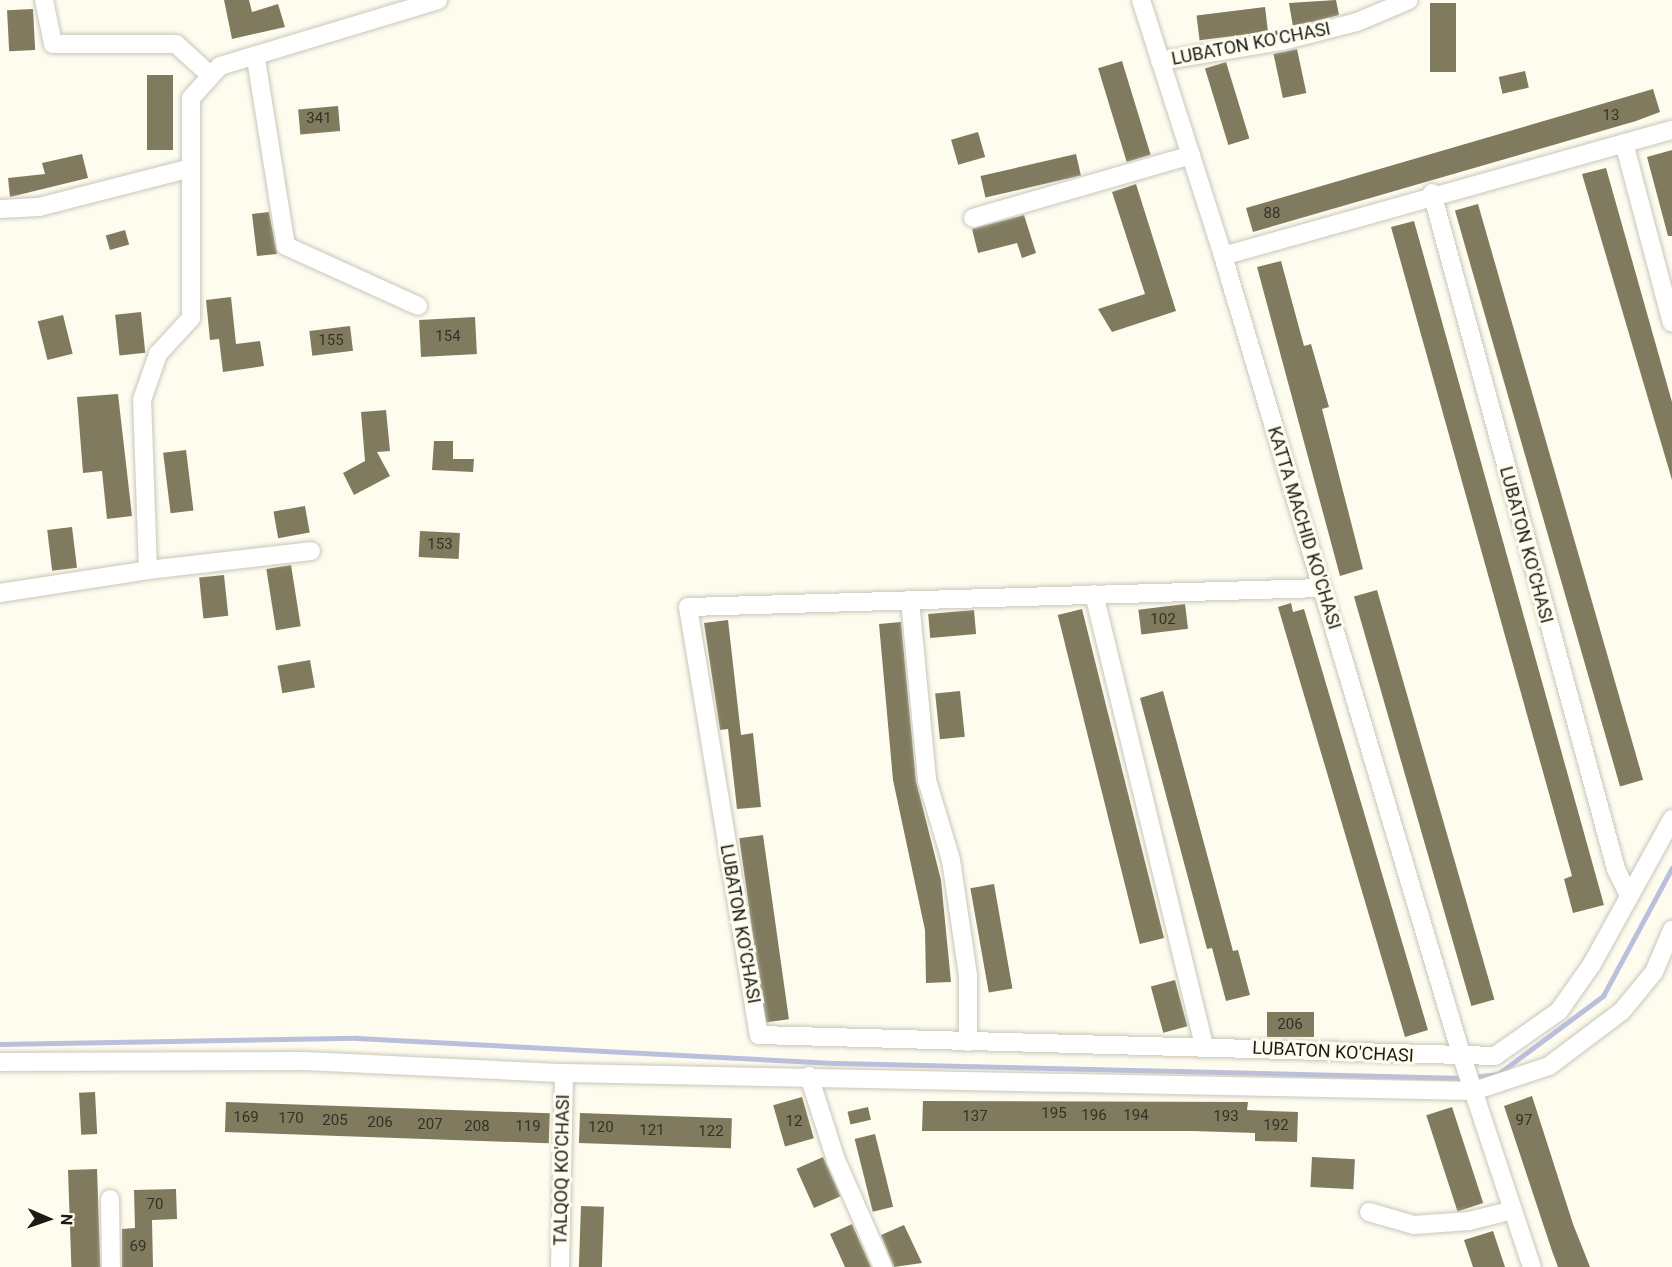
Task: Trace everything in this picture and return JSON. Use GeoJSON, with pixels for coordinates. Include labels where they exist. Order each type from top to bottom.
{"type":"FeatureCollection","features":[{"type":"Feature","properties":{"kind":"street"},"geometry":{"type":"LineString","coordinates":[[44,0],[53,44],[176,44],[211,76]]}},
{"type":"Feature","properties":{"kind":"street"},"geometry":{"type":"LineString","coordinates":[[148,570],[142,400],[158,354],[191,318],[191,98],[220,66],[256,59],[438,0]]}},
{"type":"Feature","properties":{"kind":"street","name":"KATTA MACHID KO'CHASI"},"geometry":{"type":"LineString","coordinates":[[1141,0],[1223,256],[1462,1057],[1532,1267]]}},
{"type":"Feature","properties":{"kind":"street","name":"LUBATON KO'CHASI"},"geometry":{"type":"LineString","coordinates":[[1160,61],[1282,41],[1357,22],[1408,0]]}},
{"type":"Feature","properties":{"kind":"street"},"geometry":{"type":"LineString","coordinates":[[256,59],[274,200],[286,246],[418,306]]}},
{"type":"Feature","properties":{"kind":"street"},"geometry":{"type":"LineString","coordinates":[[1223,256],[1432,193],[1672,130]]}},
{"type":"Feature","properties":{"kind":"street"},"geometry":{"type":"LineString","coordinates":[[1624,143],[1672,323]]}},
{"type":"Feature","properties":{"kind":"street"},"geometry":{"type":"LineString","coordinates":[[973,218],[1191,155]]}},
{"type":"Feature","properties":{"kind":"street"},"geometry":{"type":"LineString","coordinates":[[0,209],[39,207],[191,168]]}},
{"type":"Feature","properties":{"kind":"street","name":"LUBATON KO'CHASI"},"geometry":{"type":"LineString","coordinates":[[1432,193],[1603,823],[1629,894]]}},
{"type":"Feature","properties":{"kind":"street"},"geometry":{"type":"LineString","coordinates":[[0,593],[148,570],[310,551]]}},
{"type":"Feature","properties":{"kind":"street"},"geometry":{"type":"LineString","coordinates":[[968,1042],[968,975],[951,860],[927,780],[910,600],[1322,588]]}},
{"type":"Feature","properties":{"kind":"street"},"geometry":{"type":"LineString","coordinates":[[1095,594],[1204,1046]]}},
{"type":"Feature","properties":{"kind":"street","name":"LUBATON KO'CHASI"},"geometry":{"type":"LineString","coordinates":[[910,600],[688,607],[759,1035],[968,1042],[1204,1046],[1462,1057],[1495,1056],[1559,1011],[1592,964],[1672,819]]}},
{"type":"Feature","properties":{"kind":"street"},"geometry":{"type":"LineString","coordinates":[[0,1062],[305,1061],[564,1073],[809,1076],[1474,1091],[1549,1066],[1622,1011],[1663,971],[1672,930]]}},
{"type":"Feature","properties":{"kind":"street","name":"TALQOQ KO'CHASI"},"geometry":{"type":"LineString","coordinates":[[560,1267],[564,1073]]}},
{"type":"Feature","properties":{"kind":"street"},"geometry":{"type":"LineString","coordinates":[[809,1076],[836,1160],[884,1267]]}},
{"type":"Feature","properties":{"kind":"street"},"geometry":{"type":"LineString","coordinates":[[110,1199],[111,1267]]}},
{"type":"Feature","properties":{"kind":"street"},"geometry":{"type":"LineString","coordinates":[[1368,1212],[1414,1225],[1469,1221],[1513,1210]]}},
{"type":"Feature","properties":{"kind":"building"},"geometry":{"type":"Polygon","coordinates":[[[224,0],[249,0],[252,12],[278,4],[285,27],[232,39],[224,0]]]}},
{"type":"Feature","properties":{"kind":"building"},"geometry":{"type":"Polygon","coordinates":[[[1336,0],[1339,15],[1293,27],[1289,3],[1336,0]]]}},
{"type":"Feature","properties":{"kind":"building"},"geometry":{"type":"Polygon","coordinates":[[[1430,3],[1456,3],[1456,72],[1430,72],[1430,3]]]}},
{"type":"Feature","properties":{"kind":"building"},"geometry":{"type":"Polygon","coordinates":[[[1265,7],[1268,32],[1200,40],[1197,15],[1265,7]]]}},
{"type":"Feature","properties":{"kind":"building"},"geometry":{"type":"Polygon","coordinates":[[[33,9],[35,50],[9,51],[7,10],[33,9]]]}},
{"type":"Feature","properties":{"kind":"building"},"geometry":{"type":"Polygon","coordinates":[[[1297,49],[1306,93],[1283,98],[1274,54],[1297,49]]]}},
{"type":"Feature","properties":{"kind":"building"},"geometry":{"type":"Polygon","coordinates":[[[1122,61],[1151,155],[1127,162],[1098,68],[1122,61]]]}},
{"type":"Feature","properties":{"kind":"building"},"geometry":{"type":"Polygon","coordinates":[[[1226,62],[1249,139],[1228,145],[1205,68],[1226,62]]]}},
{"type":"Feature","properties":{"kind":"building"},"geometry":{"type":"Polygon","coordinates":[[[1525,71],[1529,88],[1503,94],[1499,77],[1525,71]]]}},
{"type":"Feature","properties":{"kind":"building"},"geometry":{"type":"Polygon","coordinates":[[[147,75],[173,75],[173,150],[147,150],[147,75]]]}},
{"type":"Feature","properties":{"kind":"building"},"geometry":{"type":"Polygon","coordinates":[[[1653,89],[1660,112],[1636,121],[1253,232],[1246,208],[1653,89]]]}},
{"type":"Feature","properties":{"kind":"building"},"geometry":{"type":"Polygon","coordinates":[[[338,106],[340,131],[300,134],[298,109],[338,106]]]}},
{"type":"Feature","properties":{"kind":"building"},"geometry":{"type":"Polygon","coordinates":[[[978,132],[985,157],[958,165],[951,140],[978,132]]]}},
{"type":"Feature","properties":{"kind":"building"},"geometry":{"type":"Polygon","coordinates":[[[1672,150],[1672,236],[1668,236],[1647,157],[1672,150]]]}},
{"type":"Feature","properties":{"kind":"building"},"geometry":{"type":"Polygon","coordinates":[[[82,154],[88,178],[10,197],[8,178],[45,174],[42,163],[82,154]]]}},
{"type":"Feature","properties":{"kind":"building"},"geometry":{"type":"Polygon","coordinates":[[[1076,154],[1081,175],[985,197],[981,176],[1076,154]]]}},
{"type":"Feature","properties":{"kind":"building"},"geometry":{"type":"Polygon","coordinates":[[[1606,168],[1672,402],[1672,480],[1582,174],[1606,168]]]}},
{"type":"Feature","properties":{"kind":"building"},"geometry":{"type":"Polygon","coordinates":[[[1136,184],[1176,311],[1112,332],[1098,309],[1145,294],[1112,192],[1136,184]]]}},
{"type":"Feature","properties":{"kind":"building"},"geometry":{"type":"Polygon","coordinates":[[[1478,204],[1643,780],[1620,786],[1455,211],[1478,204]]]}},
{"type":"Feature","properties":{"kind":"building"},"geometry":{"type":"Polygon","coordinates":[[[269,212],[277,254],[257,256],[252,214],[269,212]]]}},
{"type":"Feature","properties":{"kind":"building"},"geometry":{"type":"Polygon","coordinates":[[[1024,215],[1036,253],[1022,258],[1017,243],[978,253],[972,229],[1024,215]]]}},
{"type":"Feature","properties":{"kind":"building"},"geometry":{"type":"Polygon","coordinates":[[[1414,221],[1604,905],[1573,913],[1564,879],[1572,876],[1391,227],[1414,221]]]}},
{"type":"Feature","properties":{"kind":"building"},"geometry":{"type":"Polygon","coordinates":[[[125,230],[129,244],[110,250],[106,236],[125,230]]]}},
{"type":"Feature","properties":{"kind":"building"},"geometry":{"type":"Polygon","coordinates":[[[1281,261],[1304,346],[1311,344],[1329,407],[1322,409],[1363,569],[1340,576],[1257,267],[1281,261]]]}},
{"type":"Feature","properties":{"kind":"building"},"geometry":{"type":"Polygon","coordinates":[[[231,297],[236,344],[260,341],[264,366],[223,372],[219,339],[210,340],[206,300],[231,297]]]}},
{"type":"Feature","properties":{"kind":"building"},"geometry":{"type":"Polygon","coordinates":[[[141,312],[145,353],[119,355],[115,315],[141,312]]]}},
{"type":"Feature","properties":{"kind":"building"},"geometry":{"type":"Polygon","coordinates":[[[63,315],[73,354],[47,360],[38,321],[63,315]]]}},
{"type":"Feature","properties":{"kind":"building"},"geometry":{"type":"Polygon","coordinates":[[[475,317],[477,354],[421,357],[419,320],[475,317]]]}},
{"type":"Feature","properties":{"kind":"building"},"geometry":{"type":"Polygon","coordinates":[[[350,326],[353,351],[312,356],[309,331],[350,326]]]}},
{"type":"Feature","properties":{"kind":"building"},"geometry":{"type":"Polygon","coordinates":[[[118,394],[132,516],[107,519],[102,471],[83,473],[77,397],[118,394]]]}},
{"type":"Feature","properties":{"kind":"building"},"geometry":{"type":"Polygon","coordinates":[[[386,410],[390,451],[377,452],[390,476],[354,495],[343,473],[365,461],[361,412],[386,410]]]}},
{"type":"Feature","properties":{"kind":"building"},"geometry":{"type":"Polygon","coordinates":[[[434,441],[453,441],[453,459],[474,459],[473,472],[432,470],[434,441]]]}},
{"type":"Feature","properties":{"kind":"building"},"geometry":{"type":"Polygon","coordinates":[[[186,450],[193,511],[171,513],[163,453],[186,450]]]}},
{"type":"Feature","properties":{"kind":"building"},"geometry":{"type":"Polygon","coordinates":[[[305,506],[310,533],[278,538],[273,512],[305,506]]]}},
{"type":"Feature","properties":{"kind":"building"},"geometry":{"type":"Polygon","coordinates":[[[72,527],[77,568],[52,571],[47,530],[72,527]]]}},
{"type":"Feature","properties":{"kind":"building"},"geometry":{"type":"Polygon","coordinates":[[[420,531],[460,533],[459,559],[419,557],[420,531]]]}},
{"type":"Feature","properties":{"kind":"building"},"geometry":{"type":"Polygon","coordinates":[[[291,565],[301,626],[276,630],[266,569],[291,565]]]}},
{"type":"Feature","properties":{"kind":"building"},"geometry":{"type":"Polygon","coordinates":[[[224,575],[228,616],[203,618],[199,578],[224,575]]]}},
{"type":"Feature","properties":{"kind":"building"},"geometry":{"type":"Polygon","coordinates":[[[1377,590],[1494,999],[1471,1006],[1354,597],[1377,590]]]}},
{"type":"Feature","properties":{"kind":"building"},"geometry":{"type":"Polygon","coordinates":[[[1291,603],[1293,612],[1304,609],[1428,1030],[1405,1037],[1278,607],[1291,603]]]}},
{"type":"Feature","properties":{"kind":"building"},"geometry":{"type":"Polygon","coordinates":[[[1185,604],[1188,629],[1141,635],[1138,610],[1185,604]]]}},
{"type":"Feature","properties":{"kind":"building"},"geometry":{"type":"Polygon","coordinates":[[[1082,609],[1164,938],[1140,944],[1058,615],[1082,609]]]}},
{"type":"Feature","properties":{"kind":"building"},"geometry":{"type":"Polygon","coordinates":[[[974,610],[976,634],[930,638],[928,614],[974,610]]]}},
{"type":"Feature","properties":{"kind":"building"},"geometry":{"type":"Polygon","coordinates":[[[728,620],[741,735],[753,733],[761,807],[737,809],[728,729],[720,730],[704,623],[728,620]]]}},
{"type":"Feature","properties":{"kind":"building"},"geometry":{"type":"Polygon","coordinates":[[[901,622],[916,781],[941,880],[951,982],[926,983],[925,930],[893,780],[879,624],[901,622]]]}},
{"type":"Feature","properties":{"kind":"building"},"geometry":{"type":"Polygon","coordinates":[[[310,660],[315,688],[282,693],[278,666],[310,660]]]}},
{"type":"Feature","properties":{"kind":"building"},"geometry":{"type":"Polygon","coordinates":[[[960,691],[965,737],[940,739],[935,694],[960,691]]]}},
{"type":"Feature","properties":{"kind":"building"},"geometry":{"type":"Polygon","coordinates":[[[1163,691],[1233,951],[1238,950],[1250,995],[1226,1001],[1212,948],[1207,949],[1140,698],[1163,691]]]}},
{"type":"Feature","properties":{"kind":"building"},"geometry":{"type":"Polygon","coordinates":[[[763,835],[789,1019],[765,1023],[739,838],[763,835]]]}},
{"type":"Feature","properties":{"kind":"building"},"geometry":{"type":"Polygon","coordinates":[[[994,884],[1012,988],[989,993],[970,888],[994,884]]]}},
{"type":"Feature","properties":{"kind":"building"},"geometry":{"type":"Polygon","coordinates":[[[1175,980],[1187,1026],[1163,1033],[1151,986],[1175,980]]]}},
{"type":"Feature","properties":{"kind":"building"},"geometry":{"type":"Polygon","coordinates":[[[1267,1012],[1314,1012],[1314,1037],[1267,1037],[1267,1012]]]}},
{"type":"Feature","properties":{"kind":"building"},"geometry":{"type":"Polygon","coordinates":[[[95,1092],[97,1134],[81,1135],[79,1093],[95,1092]]]}},
{"type":"Feature","properties":{"kind":"building"},"geometry":{"type":"Polygon","coordinates":[[[1532,1096],[1573,1224],[1590,1267],[1558,1267],[1552,1251],[1504,1106],[1532,1096]]]}},
{"type":"Feature","properties":{"kind":"building"},"geometry":{"type":"Polygon","coordinates":[[[802,1097],[814,1138],[785,1147],[773,1105],[802,1097]]]}},
{"type":"Feature","properties":{"kind":"building"},"geometry":{"type":"Polygon","coordinates":[[[923,1101],[1248,1102],[1247,1110],[1298,1112],[1297,1142],[1255,1141],[1255,1133],[1193,1131],[922,1131],[923,1101]]]}},
{"type":"Feature","properties":{"kind":"building"},"geometry":{"type":"Polygon","coordinates":[[[226,1102],[550,1113],[549,1143],[225,1132],[226,1102]]]}},
{"type":"Feature","properties":{"kind":"building"},"geometry":{"type":"Polygon","coordinates":[[[868,1107],[871,1120],[850,1124],[848,1112],[868,1107]]]}},
{"type":"Feature","properties":{"kind":"building"},"geometry":{"type":"Polygon","coordinates":[[[1452,1107],[1483,1203],[1458,1211],[1426,1115],[1452,1107]]]}},
{"type":"Feature","properties":{"kind":"building"},"geometry":{"type":"Polygon","coordinates":[[[580,1113],[732,1118],[731,1148],[579,1143],[580,1113]]]}},
{"type":"Feature","properties":{"kind":"building"},"geometry":{"type":"Polygon","coordinates":[[[875,1134],[893,1207],[873,1212],[855,1139],[875,1134]]]}},
{"type":"Feature","properties":{"kind":"building"},"geometry":{"type":"Polygon","coordinates":[[[823,1157],[840,1196],[814,1208],[797,1169],[823,1157]]]}},
{"type":"Feature","properties":{"kind":"building"},"geometry":{"type":"Polygon","coordinates":[[[1312,1157],[1355,1159],[1353,1189],[1310,1187],[1312,1157]]]}},
{"type":"Feature","properties":{"kind":"building"},"geometry":{"type":"Polygon","coordinates":[[[97,1169],[100,1267],[71,1267],[68,1170],[97,1169]]]}},
{"type":"Feature","properties":{"kind":"building"},"geometry":{"type":"Polygon","coordinates":[[[176,1189],[177,1219],[152,1220],[153,1267],[122,1267],[122,1229],[135,1228],[134,1190],[176,1189]]]}},
{"type":"Feature","properties":{"kind":"building"},"geometry":{"type":"Polygon","coordinates":[[[581,1206],[604,1207],[602,1267],[579,1267],[581,1206]]]}},
{"type":"Feature","properties":{"kind":"building"},"geometry":{"type":"Polygon","coordinates":[[[852,1224],[871,1267],[845,1267],[830,1234],[852,1224]]]}},
{"type":"Feature","properties":{"kind":"building"},"geometry":{"type":"Polygon","coordinates":[[[904,1225],[922,1263],[894,1267],[881,1235],[904,1225]]]}},
{"type":"Feature","properties":{"kind":"building"},"geometry":{"type":"Polygon","coordinates":[[[1493,1231],[1505,1267],[1473,1267],[1464,1240],[1493,1231]]]}},
{"type":"Feature","properties":{"kind":"waterway"},"geometry":{"type":"LineString","coordinates":[[1474,1077],[1498,1074],[1603,996],[1672,868]]}},
{"type":"Feature","properties":{"kind":"waterway"},"geometry":{"type":"LineString","coordinates":[[0,1044],[357,1038],[838,1063],[1463,1078]]}}]}
